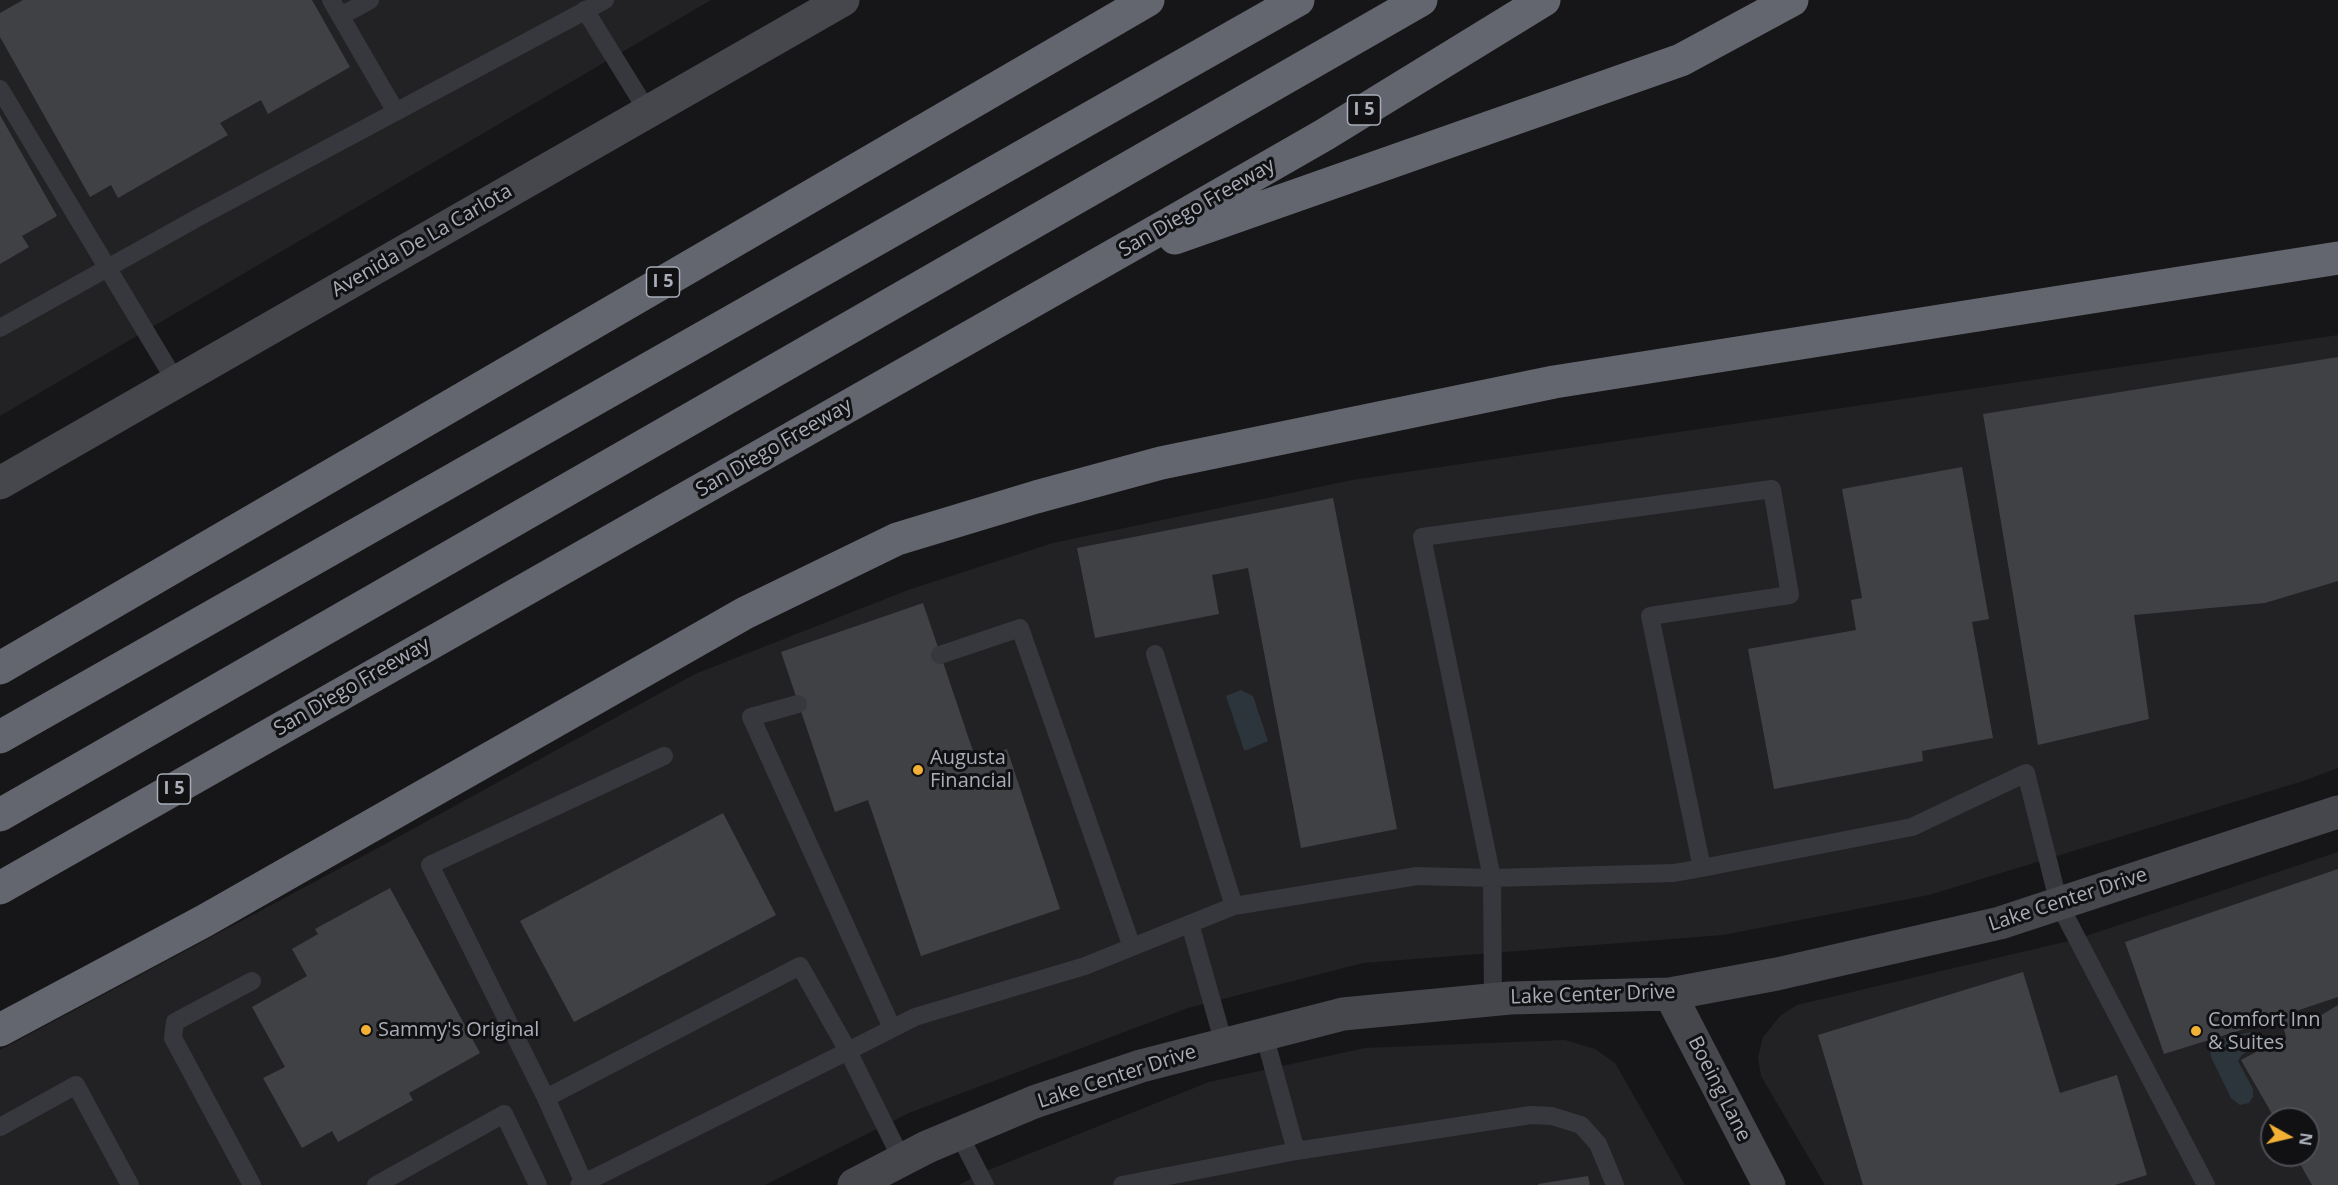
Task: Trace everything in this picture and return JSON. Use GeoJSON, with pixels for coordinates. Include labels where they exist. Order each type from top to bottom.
{"type":"FeatureCollection","features":[{"type":"Feature","properties":{"kind":"highway","name":"I 5"},"geometry":{"type":"LineString","coordinates":[[0,668],[1148,0]]}},
{"type":"Feature","properties":{"kind":"highway"},"geometry":{"type":"LineString","coordinates":[[0,737],[1298,0]]}},
{"type":"Feature","properties":{"kind":"highway"},"geometry":{"type":"LineString","coordinates":[[0,815],[1422,0]]}},
{"type":"Feature","properties":{"kind":"highway","name":"San Diego Freeway"},"geometry":{"type":"LineString","coordinates":[[0,888],[1324,135],[1544,0]]}},
{"type":"Feature","properties":{"kind":"highway"},"geometry":{"type":"LineString","coordinates":[[1097,265],[1681,60],[1792,0]]}},
{"type":"Feature","properties":{"kind":"highway"},"geometry":{"type":"LineString","coordinates":[[0,1029],[204,921],[745,613],[897,539],[1036,496],[1161,463],[1554,382],[2338,258]]}},
{"type":"Feature","properties":{"kind":"street","name":"Avenida De La Carlota"},"geometry":{"type":"LineString","coordinates":[[0,483],[843,0]]}},
{"type":"Feature","properties":{"kind":"street","name":"Lake Center Drive"},"geometry":{"type":"LineString","coordinates":[[854,1185],[902,1160],[1034,1102],[1130,1069],[1343,1014],[1493,999],[1670,994],[1777,974],[2000,923],[2338,812]]}},
{"type":"Feature","properties":{"kind":"street","name":"Boeing Lane"},"geometry":{"type":"LineString","coordinates":[[1670,994],[1768,1185]]}},
{"type":"Feature","properties":{"kind":"lane"},"geometry":{"type":"LineString","coordinates":[[330,0],[396,112]]}},
{"type":"Feature","properties":{"kind":"lane"},"geometry":{"type":"LineString","coordinates":[[340,16],[370,0]]}},
{"type":"Feature","properties":{"kind":"lane"},"geometry":{"type":"LineString","coordinates":[[0,328],[604,0]]}},
{"type":"Feature","properties":{"kind":"lane"},"geometry":{"type":"LineString","coordinates":[[585,10],[648,112]]}},
{"type":"Feature","properties":{"kind":"lane"},"geometry":{"type":"LineString","coordinates":[[0,89],[176,382]]}},
{"type":"Feature","properties":{"kind":"lane"},"geometry":{"type":"LineString","coordinates":[[1493,999],[1492,878],[1422,537],[1772,489],[1790,595],[1650,616],[1702,868]]}},
{"type":"Feature","properties":{"kind":"lane"},"geometry":{"type":"LineString","coordinates":[[940,655],[1020,628],[1132,947]]}},
{"type":"Feature","properties":{"kind":"lane"},"geometry":{"type":"LineString","coordinates":[[1155,654],[1234,906]]}},
{"type":"Feature","properties":{"kind":"lane"},"geometry":{"type":"LineString","coordinates":[[798,704],[751,717],[892,1028]]}},
{"type":"Feature","properties":{"kind":"lane"},"geometry":{"type":"LineString","coordinates":[[664,756],[430,865],[546,1098],[582,1184],[915,1017],[1086,966],[1234,906],[1417,876],[1492,878],[1674,873],[1912,827],[2026,773],[2059,904],[2205,1185]]}},
{"type":"Feature","properties":{"kind":"lane"},"geometry":{"type":"LineString","coordinates":[[1190,924],[1224,1044]]}},
{"type":"Feature","properties":{"kind":"lane"},"geometry":{"type":"LineString","coordinates":[[546,1098],[800,966],[848,1051],[902,1160]]}},
{"type":"Feature","properties":{"kind":"lane"},"geometry":{"type":"LineString","coordinates":[[252,981],[175,1022],[173,1038],[252,1185]]}},
{"type":"Feature","properties":{"kind":"lane"},"geometry":{"type":"LineString","coordinates":[[1264,1034],[1296,1151]]}},
{"type":"Feature","properties":{"kind":"lane"},"geometry":{"type":"LineString","coordinates":[[0,1127],[76,1085],[130,1185]]}},
{"type":"Feature","properties":{"kind":"lane"},"geometry":{"type":"LineString","coordinates":[[376,1185],[504,1114],[538,1185]]}},
{"type":"Feature","properties":{"kind":"lane"},"geometry":{"type":"LineString","coordinates":[[1122,1185],[1296,1151],[1531,1115],[1552,1116],[1581,1125],[1598,1144],[1615,1185]]}},
{"type":"Feature","properties":{"kind":"lane"},"geometry":{"type":"LineString","coordinates":[[959,1134],[985,1185]]}},
{"type":"Feature","properties":{"kind":"shaded area"},"geometry":{"type":"Polygon","coordinates":[[[0,0],[711,0],[0,416],[0,0]]]}},
{"type":"Feature","properties":{"kind":"shaded area"},"geometry":{"type":"Polygon","coordinates":[[[2338,335],[2338,768],[2303,781],[1929,895],[1723,935],[1363,963],[1188,1008],[909,1113],[765,1185],[0,1185],[0,1050],[389,842],[695,674],[908,590],[1053,543],[1352,480],[2338,335]]]}},
{"type":"Feature","properties":{"kind":"shaded area"},"geometry":{"type":"Polygon","coordinates":[[[1241,690],[1253,696],[1268,741],[1247,750],[1244,750],[1226,696],[1241,690]]]}},
{"type":"Feature","properties":{"kind":"shaded area"},"geometry":{"type":"Polygon","coordinates":[[[2338,852],[2338,1185],[1825,1185],[1761,1076],[1758,1057],[1763,1037],[1781,1015],[1797,1005],[2077,939],[2338,852]]]}},
{"type":"Feature","properties":{"kind":"shaded area"},"geometry":{"type":"Polygon","coordinates":[[[2250,1032],[2259,1037],[2258,1044],[2242,1055],[2238,1061],[2253,1089],[2253,1097],[2249,1103],[2240,1105],[2231,1098],[2211,1057],[2210,1049],[2217,1040],[2250,1032]]]}},
{"type":"Feature","properties":{"kind":"shaded area"},"geometry":{"type":"Polygon","coordinates":[[[1565,1040],[1595,1049],[1615,1063],[1685,1185],[959,1185],[981,1173],[1209,1082],[1365,1048],[1565,1040]]]}},
{"type":"Feature","properties":{"kind":"building"},"geometry":{"type":"Polygon","coordinates":[[[23,0],[312,0],[350,67],[268,114],[261,100],[220,123],[228,135],[118,198],[111,185],[90,197],[0,37],[0,13],[23,0]]]}},
{"type":"Feature","properties":{"kind":"building"},"geometry":{"type":"Polygon","coordinates":[[[0,115],[57,216],[22,236],[29,247],[0,264],[0,115]]]}},
{"type":"Feature","properties":{"kind":"building"},"geometry":{"type":"Polygon","coordinates":[[[2338,357],[2338,581],[2265,603],[2134,615],[2149,719],[2038,745],[1983,414],[2338,357]]]}},
{"type":"Feature","properties":{"kind":"building"},"geometry":{"type":"Polygon","coordinates":[[[1962,467],[1989,619],[1972,622],[1993,738],[1922,751],[1923,761],[1774,789],[1748,649],[1856,630],[1851,600],[1862,598],[1842,489],[1962,467]]]}},
{"type":"Feature","properties":{"kind":"building"},"geometry":{"type":"Polygon","coordinates":[[[1333,498],[1397,829],[1301,848],[1248,568],[1212,575],[1219,614],[1095,638],[1077,548],[1333,498]]]}},
{"type":"Feature","properties":{"kind":"building"},"geometry":{"type":"Polygon","coordinates":[[[923,603],[976,760],[1007,749],[1060,909],[921,956],[868,800],[835,812],[781,652],[923,603]]]}},
{"type":"Feature","properties":{"kind":"building"},"geometry":{"type":"Polygon","coordinates":[[[723,813],[776,915],[574,1022],[520,921],[723,813]]]}},
{"type":"Feature","properties":{"kind":"building","name":"Comfort Inn & Suites"},"geometry":{"type":"Polygon","coordinates":[[[2338,869],[2338,997],[2296,1011],[2302,1027],[2338,1005],[2338,1185],[2312,1185],[2302,1167],[2320,1167],[2320,1107],[2268,1107],[2241,1060],[2286,1036],[2280,1018],[2164,1054],[2125,942],[2338,869]]]}},
{"type":"Feature","properties":{"kind":"building","name":"Sammy's Original"},"geometry":{"type":"Polygon","coordinates":[[[390,888],[480,1053],[409,1093],[413,1100],[338,1142],[332,1131],[302,1148],[263,1078],[285,1067],[252,1007],[307,976],[292,949],[318,934],[315,929],[390,888]]]}},
{"type":"Feature","properties":{"kind":"building"},"geometry":{"type":"Polygon","coordinates":[[[2023,972],[2060,1093],[2117,1075],[2147,1175],[2115,1185],[1863,1185],[1818,1035],[2023,972]]]}},
{"type":"Feature","properties":{"kind":"building"},"geometry":{"type":"Polygon","coordinates":[[[1588,1176],[1590,1185],[1538,1185],[1538,1184],[1588,1176]]]}},
{"type":"Feature","properties":{"kind":"place","name":"Augusta Financial"},"geometry":{"type":"Point","coordinates":[918,770]}},
{"type":"Feature","properties":{"kind":"place","name":"Sammy's Original"},"geometry":{"type":"Point","coordinates":[366,1030]}},
{"type":"Feature","properties":{"kind":"place","name":"Comfort Inn & Suites"},"geometry":{"type":"Point","coordinates":[2196,1031]}}]}
